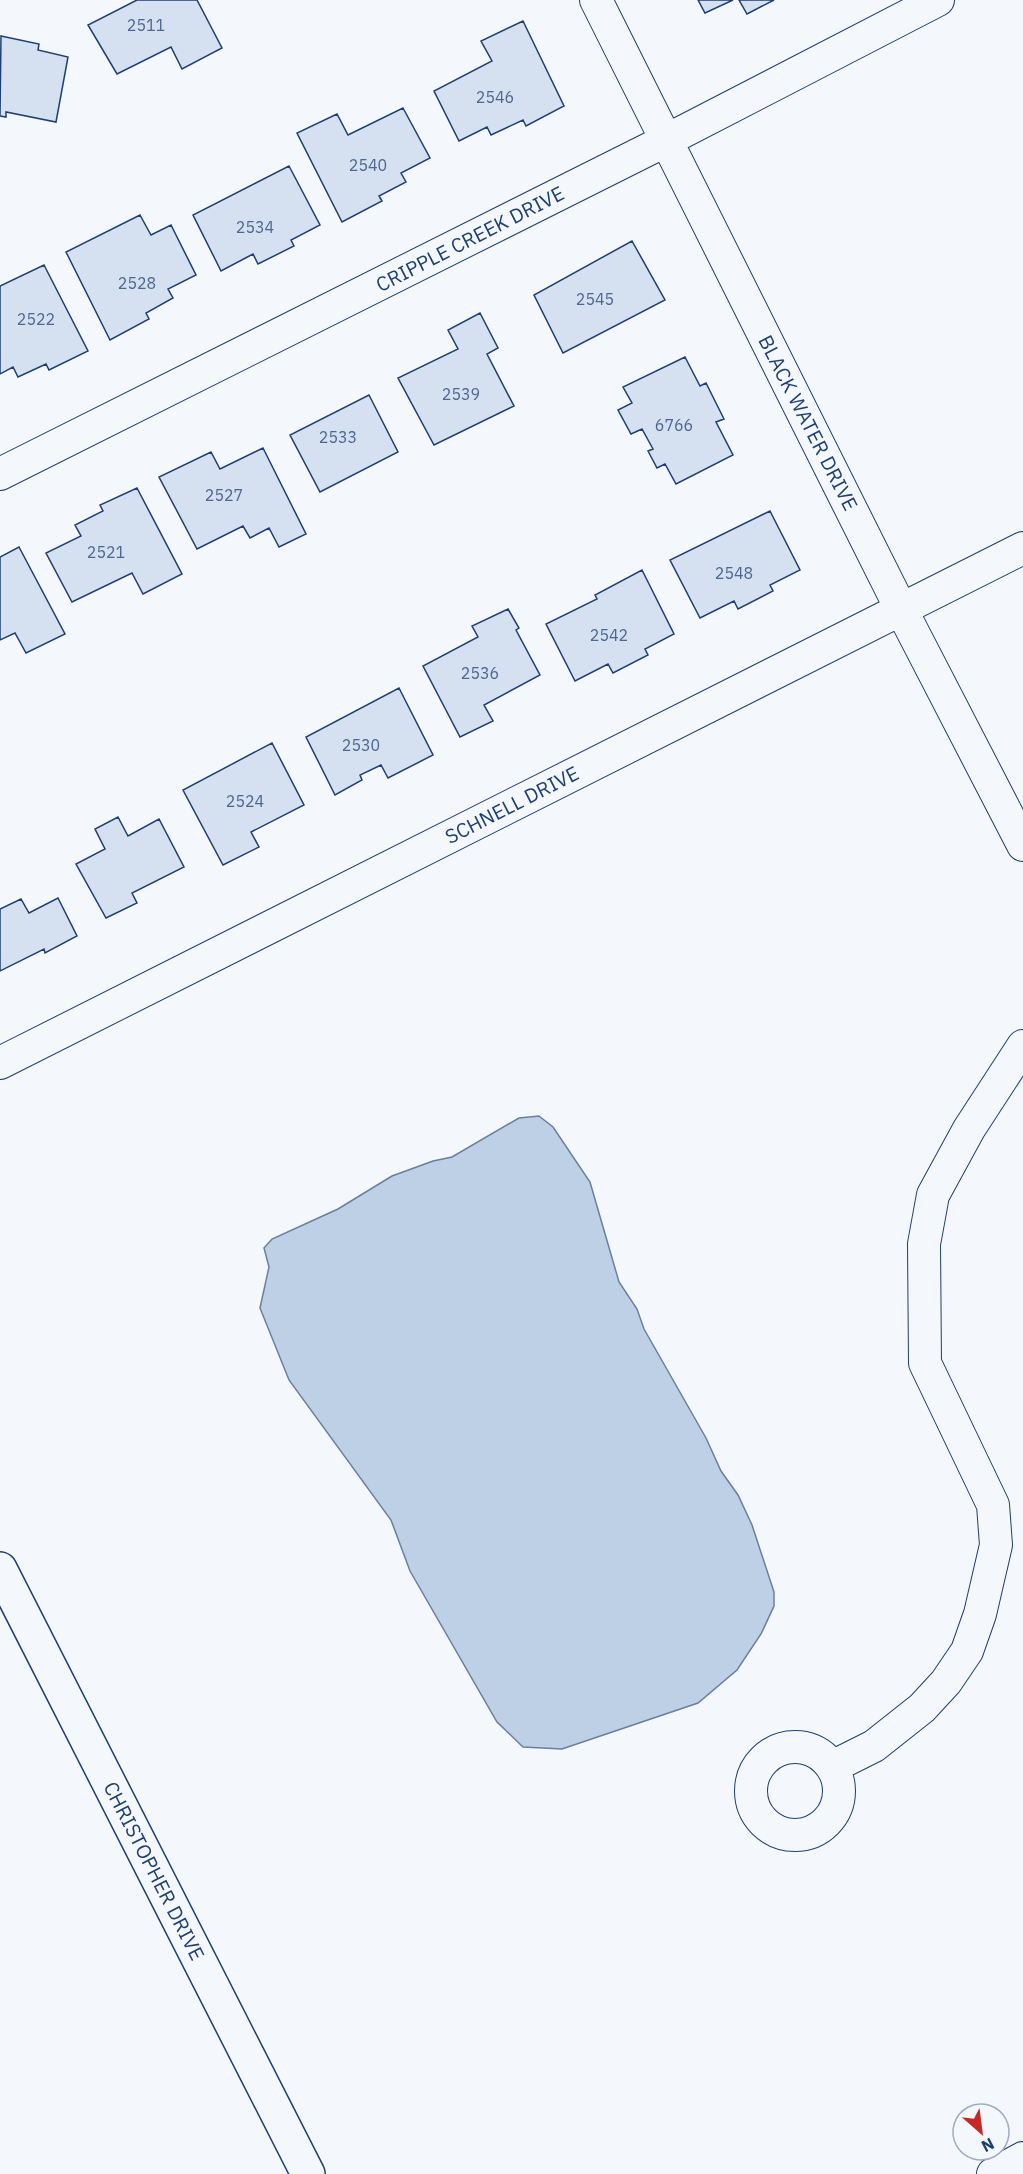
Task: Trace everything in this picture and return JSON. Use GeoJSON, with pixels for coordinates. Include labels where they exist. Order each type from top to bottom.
{"type":"FeatureCollection","features":[{"type":"Feature","properties":{"kind":"street","name":"BLACK WATER DRIVE"},"geometry":{"type":"LineString","coordinates":[[596,0],[901,609],[1023,845]]}},
{"type":"Feature","properties":{"kind":"street","name":"CRIPPLE CREEK DRIVE"},"geometry":{"type":"LineString","coordinates":[[0,474],[667,140],[938,0]]}},
{"type":"Feature","properties":{"kind":"street","name":"SCHNELL DRIVE"},"geometry":{"type":"LineString","coordinates":[[0,1063],[1023,548]]}},
{"type":"Feature","properties":{"kind":"street"},"geometry":{"type":"LineString","coordinates":[[832,1767],[874,1746],[922,1708],[946,1683],[967,1651],[980,1614],[996,1545],[993,1505],[925,1363],[924,1244],[933,1194],[969,1128],[1023,1046]]}},
{"type":"Feature","properties":{"kind":"street","name":"CHRISTOPHER DRIVE"},"geometry":{"type":"LineString","coordinates":[[0,1569],[308,2174]]}},
{"type":"Feature","properties":{"kind":"street"},"geometry":{"type":"LineString","coordinates":[[993,2174],[1023,2158]]}},
{"type":"Feature","properties":{"kind":"water"},"geometry":{"type":"Polygon","coordinates":[[[539,1116],[553,1127],[590,1182],[619,1282],[637,1309],[644,1329],[706,1438],[721,1471],[738,1495],[752,1525],[774,1592],[774,1606],[761,1634],[737,1670],[698,1703],[562,1749],[523,1747],[497,1722],[410,1571],[391,1520],[289,1380],[260,1308],[269,1267],[264,1248],[272,1239],[338,1209],[392,1176],[433,1161],[452,1157],[519,1118],[539,1116]]]}},
{"type":"Feature","properties":{"kind":"building"},"geometry":{"type":"Polygon","coordinates":[[[137,0],[197,0],[222,48],[182,69],[171,47],[117,74],[88,25],[137,0]]]}},
{"type":"Feature","properties":{"kind":"building"},"geometry":{"type":"Polygon","coordinates":[[[698,0],[733,0],[705,13],[698,0]]]}},
{"type":"Feature","properties":{"kind":"building"},"geometry":{"type":"Polygon","coordinates":[[[739,0],[774,0],[747,14],[739,0]]]}},
{"type":"Feature","properties":{"kind":"building"},"geometry":{"type":"Polygon","coordinates":[[[523,21],[564,106],[526,126],[523,120],[491,135],[487,127],[459,141],[434,91],[492,61],[481,41],[523,21]]]}},
{"type":"Feature","properties":{"kind":"building"},"geometry":{"type":"Polygon","coordinates":[[[1,36],[39,44],[38,50],[68,57],[56,122],[6,112],[6,117],[0,116],[1,36]]]}},
{"type":"Feature","properties":{"kind":"building"},"geometry":{"type":"Polygon","coordinates":[[[403,108],[430,158],[401,173],[406,182],[379,196],[382,201],[342,222],[297,133],[337,114],[348,135],[403,108]]]}},
{"type":"Feature","properties":{"kind":"building"},"geometry":{"type":"Polygon","coordinates":[[[289,166],[320,225],[291,240],[294,246],[258,264],[253,254],[221,271],[193,215],[289,166]]]}},
{"type":"Feature","properties":{"kind":"building"},"geometry":{"type":"Polygon","coordinates":[[[140,215],[151,235],[171,225],[196,275],[168,289],[173,298],[146,313],[149,319],[110,340],[66,252],[140,215]]]}},
{"type":"Feature","properties":{"kind":"building"},"geometry":{"type":"Polygon","coordinates":[[[632,241],[665,300],[563,353],[534,295],[632,241]]]}},
{"type":"Feature","properties":{"kind":"building"},"geometry":{"type":"Polygon","coordinates":[[[44,265],[88,351],[49,370],[46,364],[18,377],[13,367],[0,374],[0,286],[44,265]]]}},
{"type":"Feature","properties":{"kind":"building"},"geometry":{"type":"Polygon","coordinates":[[[480,313],[498,348],[487,354],[514,406],[434,445],[398,378],[458,349],[448,330],[480,313]]]}},
{"type":"Feature","properties":{"kind":"building"},"geometry":{"type":"Polygon","coordinates":[[[685,357],[700,386],[706,383],[724,419],[716,422],[733,455],[676,484],[665,464],[657,468],[648,451],[653,449],[642,429],[631,434],[618,410],[632,403],[623,387],[685,357]]]}},
{"type":"Feature","properties":{"kind":"building"},"geometry":{"type":"Polygon","coordinates":[[[369,395],[398,452],[320,492],[290,435],[369,395]]]}},
{"type":"Feature","properties":{"kind":"building"},"geometry":{"type":"Polygon","coordinates":[[[263,448],[306,534],[279,547],[269,528],[250,538],[243,526],[197,549],[159,477],[211,452],[220,469],[263,448]]]}},
{"type":"Feature","properties":{"kind":"building"},"geometry":{"type":"Polygon","coordinates":[[[137,488],[182,574],[143,594],[132,573],[72,602],[46,553],[81,536],[75,525],[103,511],[100,505],[137,488]]]}},
{"type":"Feature","properties":{"kind":"building"},"geometry":{"type":"Polygon","coordinates":[[[770,511],[800,570],[770,585],[773,591],[738,609],[734,601],[700,618],[670,560],[770,511]]]}},
{"type":"Feature","properties":{"kind":"building"},"geometry":{"type":"Polygon","coordinates":[[[19,547],[65,634],[26,653],[15,633],[0,640],[0,557],[19,547]]]}},
{"type":"Feature","properties":{"kind":"building"},"geometry":{"type":"Polygon","coordinates":[[[642,570],[674,634],[645,649],[648,655],[613,673],[608,664],[575,681],[546,624],[597,599],[595,595],[642,570]]]}},
{"type":"Feature","properties":{"kind":"building"},"geometry":{"type":"Polygon","coordinates":[[[508,609],[519,628],[516,630],[540,675],[484,705],[493,721],[460,737],[423,666],[478,637],[472,626],[508,609]]]}},
{"type":"Feature","properties":{"kind":"building"},"geometry":{"type":"Polygon","coordinates":[[[399,688],[433,755],[388,778],[381,765],[360,775],[362,780],[335,795],[306,737],[399,688]]]}},
{"type":"Feature","properties":{"kind":"building"},"geometry":{"type":"Polygon","coordinates":[[[272,743],[304,805],[251,832],[259,847],[223,865],[183,790],[272,743]]]}},
{"type":"Feature","properties":{"kind":"building"},"geometry":{"type":"Polygon","coordinates":[[[118,817],[128,836],[159,819],[184,867],[132,893],[137,903],[106,918],[76,864],[105,849],[95,829],[118,817]]]}},
{"type":"Feature","properties":{"kind":"building"},"geometry":{"type":"Polygon","coordinates":[[[58,898],[77,936],[45,953],[44,949],[0,971],[0,909],[21,899],[29,913],[58,898]]]}}]}
